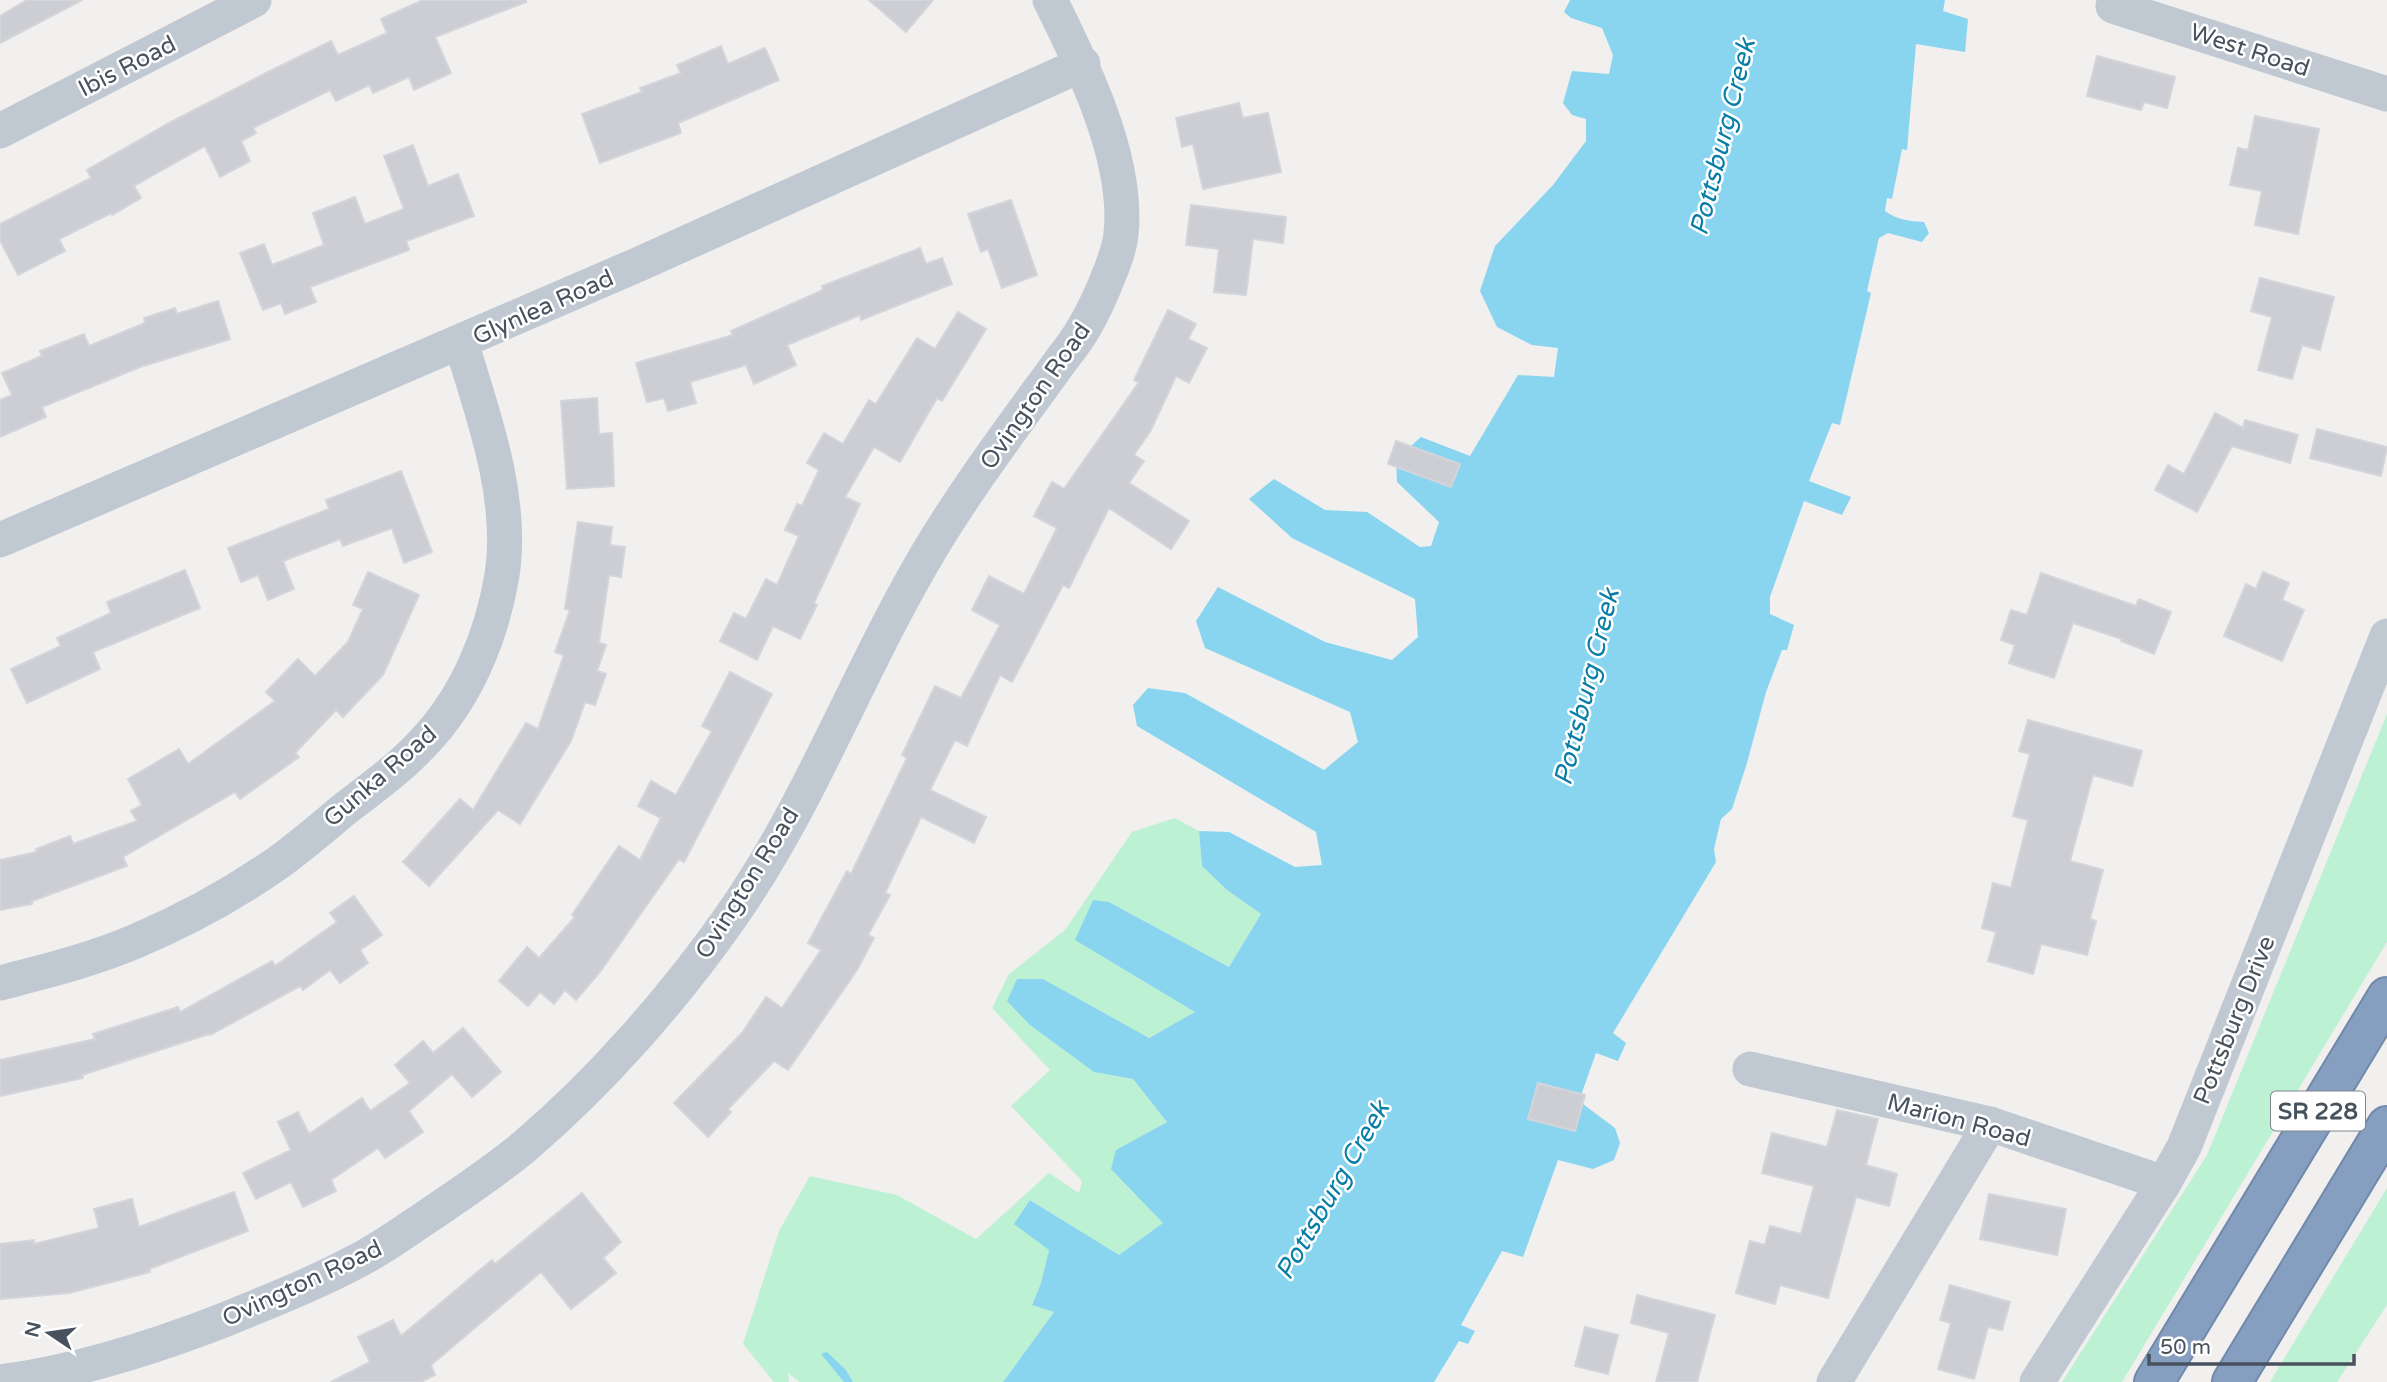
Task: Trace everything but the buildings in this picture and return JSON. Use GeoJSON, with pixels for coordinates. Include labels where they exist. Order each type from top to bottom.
{"type":"FeatureCollection","features":[{"type":"Feature","properties":{"kind":"highway","name":"SR 228"},"geometry":{"type":"LineString","coordinates":[[2154,1382],[2387,997]]}},
{"type":"Feature","properties":{"kind":"highway","name":"SR 228"},"geometry":{"type":"LineString","coordinates":[[2232,1382],[2387,1126]]}},
{"type":"Feature","properties":{"kind":"street","name":"Ibis Road"},"geometry":{"type":"LineString","coordinates":[[0,131],[254,0]]}},
{"type":"Feature","properties":{"kind":"street","name":"Ovington Road"},"geometry":{"type":"LineString","coordinates":[[0,1382],[103,1361],[174,1339],[289,1294],[359,1261],[476,1184],[566,1109],[657,1013],[734,912],[782,834],[878,644],[928,554],[1003,442],[1080,337],[1099,302],[1115,263],[1121,235],[1121,193],[1105,125],[1083,64],[1050,0]]}},
{"type":"Feature","properties":{"kind":"street","name":"West Road"},"geometry":{"type":"LineString","coordinates":[[2113,6],[2387,94]]}},
{"type":"Feature","properties":{"kind":"street","name":"Glynlea Road"},"geometry":{"type":"LineString","coordinates":[[0,540],[461,342],[1083,64]]}},
{"type":"Feature","properties":{"kind":"street","name":"Gunka Road"},"geometry":{"type":"LineString","coordinates":[[0,983],[81,961],[136,941],[250,881],[281,860],[396,769],[445,718],[469,676],[492,623],[502,573],[505,529],[502,499],[484,415],[461,342]]}},
{"type":"Feature","properties":{"kind":"street","name":"Pottsburg Drive"},"geometry":{"type":"LineString","coordinates":[[2037,1382],[2164,1183],[2184,1147],[2387,635]]}},
{"type":"Feature","properties":{"kind":"street","name":"Marion Road"},"geometry":{"type":"LineString","coordinates":[[1750,1069],[1990,1124],[2164,1183]]}},
{"type":"Feature","properties":{"kind":"street"},"geometry":{"type":"LineString","coordinates":[[1834,1382],[1990,1124]]}},
{"type":"Feature","properties":{"kind":"green space"},"geometry":{"type":"Polygon","coordinates":[[[2387,714],[2387,942],[2122,1382],[2062,1382],[2207,1155],[2387,714]]]}},
{"type":"Feature","properties":{"kind":"green space"},"geometry":{"type":"Polygon","coordinates":[[[1175,818],[1199,831],[1202,866],[1227,890],[1261,914],[1229,967],[1109,902],[1195,1013],[1148,1038],[1043,979],[1094,1072],[1133,1079],[1167,1122],[1116,1150],[1163,1223],[1119,1256],[1031,1200],[1049,1250],[1041,1283],[1032,1304],[1054,1312],[1003,1382],[853,1382],[846,1370],[844,1382],[799,1382],[788,1373],[789,1382],[774,1382],[743,1344],[779,1231],[810,1176],[897,1195],[976,1239],[1049,1173],[1079,1193],[1082,1181],[1011,1106],[1050,1070],[992,1008],[1009,974],[1065,930],[1132,832],[1175,818]]]}},
{"type":"Feature","properties":{"kind":"green space"},"geometry":{"type":"Polygon","coordinates":[[[2387,1188],[2387,1305],[2337,1382],[2270,1382],[2387,1188]]]}},
{"type":"Feature","properties":{"kind":"water","name":"Pottsburg Creek"},"geometry":{"type":"Polygon","coordinates":[[[1570,0],[1945,0],[1943,11],[1968,19],[1965,52],[1916,44],[1907,150],[1902,149],[1892,199],[1887,198],[1885,211],[1903,220],[1924,222],[1929,233],[1922,242],[1888,233],[1879,238],[1867,291],[1871,293],[1840,425],[1832,423],[1809,481],[1851,497],[1842,515],[1804,501],[1770,597],[1770,614],[1794,625],[1787,650],[1782,650],[1766,692],[1732,809],[1721,819],[1714,849],[1716,862],[1613,1033],[1626,1043],[1618,1061],[1596,1053],[1579,1101],[1615,1128],[1620,1143],[1614,1160],[1593,1169],[1558,1160],[1523,1257],[1502,1251],[1461,1325],[1475,1331],[1468,1344],[1459,1341],[1434,1382],[1003,1382],[1054,1312],[1032,1305],[1041,1283],[1049,1250],[1014,1224],[1030,1200],[1119,1255],[1163,1223],[1111,1169],[1116,1150],[1167,1122],[1133,1079],[1094,1072],[1030,1025],[1007,1001],[1017,979],[1043,979],[1149,1038],[1195,1012],[1075,940],[1093,900],[1109,902],[1229,967],[1261,914],[1227,890],[1202,866],[1199,831],[1229,832],[1295,867],[1322,865],[1316,832],[1137,726],[1133,705],[1148,688],[1185,693],[1324,770],[1358,742],[1350,712],[1205,648],[1196,621],[1218,587],[1325,642],[1392,660],[1418,637],[1415,599],[1292,538],[1249,499],[1274,479],[1325,510],[1367,512],[1420,547],[1431,546],[1439,522],[1397,482],[1396,459],[1421,437],[1470,456],[1518,375],[1554,377],[1558,348],[1532,345],[1497,327],[1480,291],[1495,246],[1553,185],[1586,141],[1586,119],[1572,115],[1563,103],[1572,71],[1609,74],[1613,55],[1602,28],[1571,18],[1564,12],[1570,0]]]}},
{"type":"Feature","properties":{"kind":"water"},"geometry":{"type":"Polygon","coordinates":[[[827,1352],[846,1370],[853,1382],[844,1382],[821,1354],[827,1352]]]}}]}
